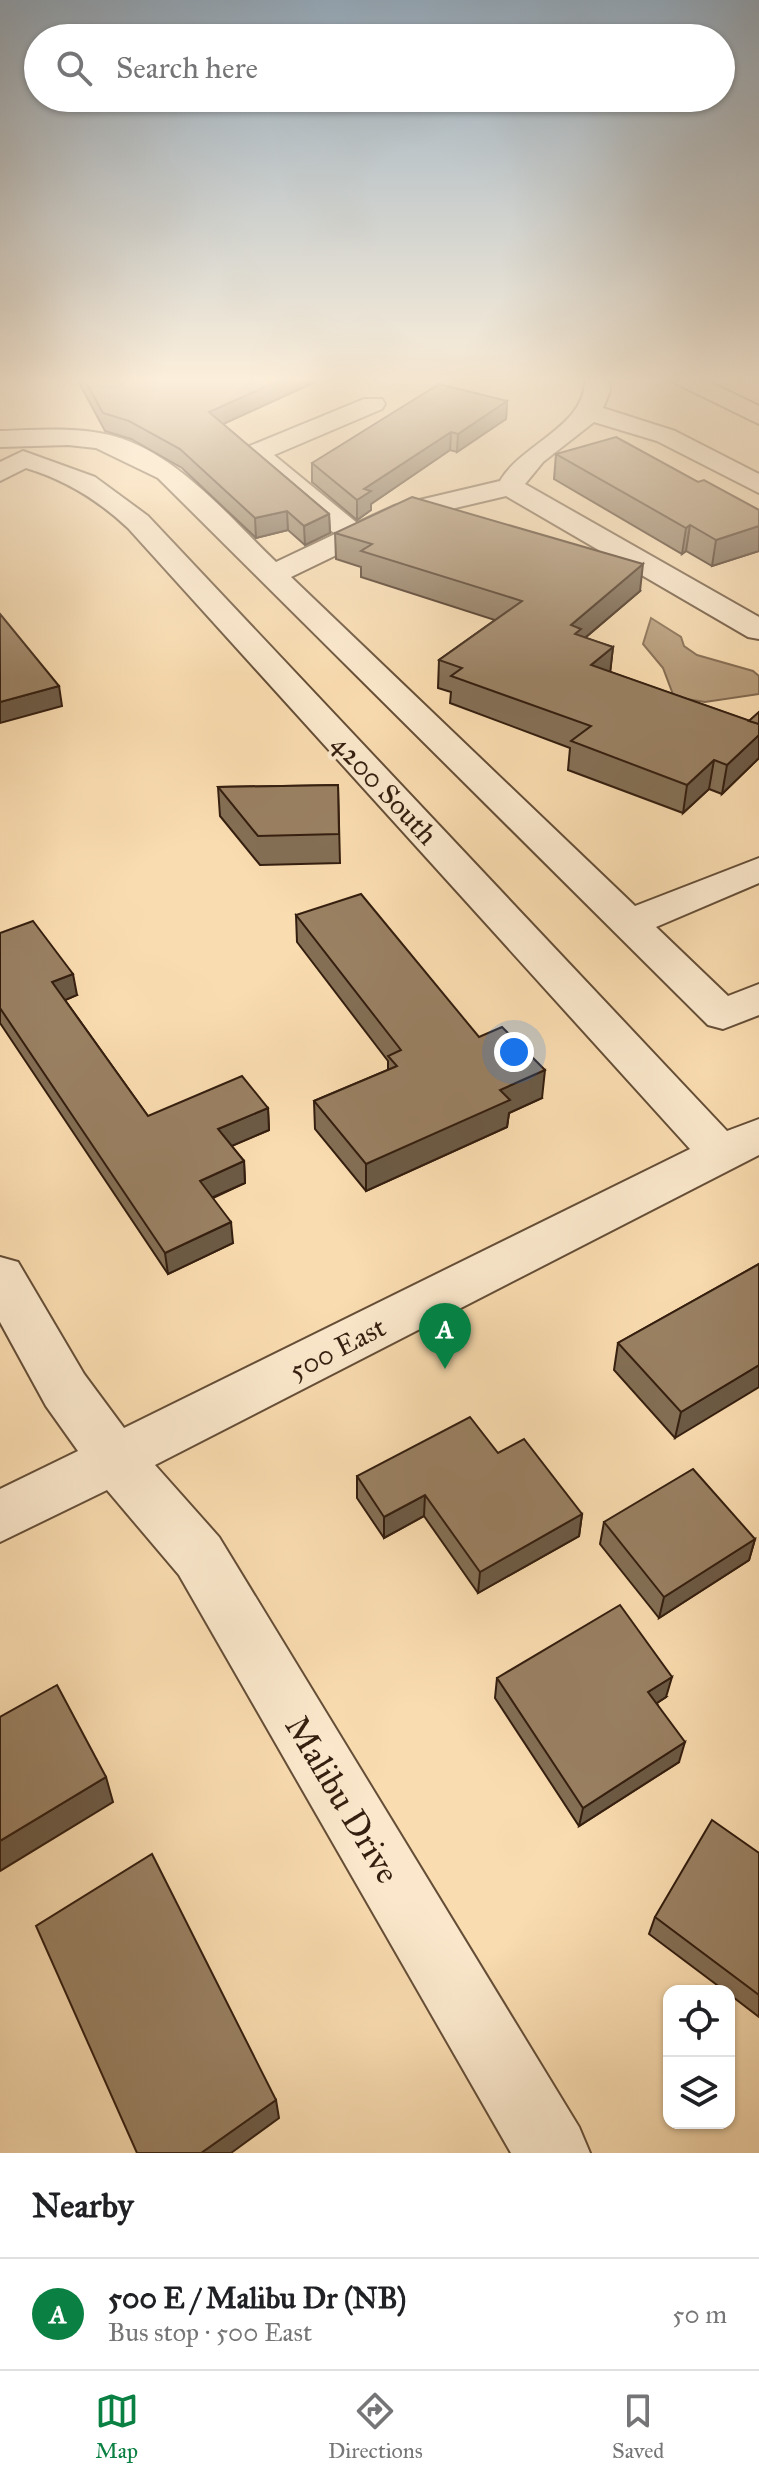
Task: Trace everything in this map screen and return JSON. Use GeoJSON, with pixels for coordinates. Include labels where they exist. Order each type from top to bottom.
{"type":"FeatureCollection","features":[{"type":"Feature","properties":{"kind":"street","name":"4200 South"},"geometry":{"type":"LineString","coordinates":[[80,477],[94,485],[138,522],[740,1145]]}},
{"type":"Feature","properties":{"kind":"street"},"geometry":{"type":"LineString","coordinates":[[173,477],[723,1015],[759,998]]}},
{"type":"Feature","properties":{"kind":"street"},"geometry":{"type":"LineString","coordinates":[[284,477],[332,520],[357,535]]}},
{"type":"Feature","properties":{"kind":"street"},"geometry":{"type":"LineString","coordinates":[[510,487],[516,477]]}},
{"type":"Feature","properties":{"kind":"street"},"geometry":{"type":"LineString","coordinates":[[271,575],[404,512],[510,487],[759,630]]}},
{"type":"Feature","properties":{"kind":"street"},"geometry":{"type":"LineString","coordinates":[[630,923],[759,869]]}},
{"type":"Feature","properties":{"kind":"street","name":"500 East"},"geometry":{"type":"LineString","coordinates":[[0,1517],[740,1145]]}},
{"type":"Feature","properties":{"kind":"street","name":"Malibu Drive"},"geometry":{"type":"LineString","coordinates":[[0,1276],[65,1390],[115,1459],[199,1556],[553,2153]]}},
{"type":"Feature","properties":{"kind":"shaded area"},"geometry":{"type":"Polygon","coordinates":[[[651,618],[681,637],[684,646],[697,655],[753,671],[759,676],[759,694],[705,702],[674,697],[663,668],[643,644],[651,618]]]}},
{"type":"Feature","properties":{"kind":"building"},"geometry":{"type":"Polygon","coordinates":[[[211,477],[286,477],[329,514],[304,526],[287,511],[255,518],[211,477]]]}},
{"type":"Feature","properties":{"kind":"building"},"geometry":{"type":"Polygon","coordinates":[[[330,477],[382,477],[364,489],[371,491],[357,500],[330,477]]]}},
{"type":"Feature","properties":{"kind":"building"},"geometry":{"type":"Polygon","coordinates":[[[597,477],[704,480],[759,510],[759,526],[716,540],[690,525],[686,528],[597,477]]]}},
{"type":"Feature","properties":{"kind":"building"},"geometry":{"type":"Polygon","coordinates":[[[412,497],[643,564],[571,625],[581,629],[575,634],[613,647],[591,665],[759,724],[759,735],[727,765],[714,760],[687,785],[571,741],[591,726],[451,676],[462,668],[439,660],[522,601],[361,551],[372,544],[335,533],[412,497]]]}},
{"type":"Feature","properties":{"kind":"building"},"geometry":{"type":"Polygon","coordinates":[[[0,614],[59,686],[0,702],[0,614]]]}},
{"type":"Feature","properties":{"kind":"building"},"geometry":{"type":"Polygon","coordinates":[[[759,712],[759,724],[749,721],[759,712]]]}},
{"type":"Feature","properties":{"kind":"building"},"geometry":{"type":"Polygon","coordinates":[[[338,785],[339,834],[258,836],[218,787],[338,785]]]}},
{"type":"Feature","properties":{"kind":"building"},"geometry":{"type":"Polygon","coordinates":[[[361,894],[479,1037],[502,1027],[545,1070],[500,1090],[510,1100],[366,1164],[314,1101],[397,1066],[388,1056],[401,1050],[296,915],[361,894]]]}},
{"type":"Feature","properties":{"kind":"building"},"geometry":{"type":"Polygon","coordinates":[[[33,921],[73,974],[52,982],[148,1116],[242,1076],[268,1108],[218,1129],[244,1161],[200,1181],[231,1222],[165,1253],[0,1008],[0,933],[33,921]]]}},
{"type":"Feature","properties":{"kind":"building"},"geometry":{"type":"Polygon","coordinates":[[[759,1264],[759,1365],[681,1412],[618,1343],[759,1264]]]}},
{"type":"Feature","properties":{"kind":"building"},"geometry":{"type":"Polygon","coordinates":[[[470,1417],[498,1453],[524,1439],[582,1514],[480,1572],[425,1495],[384,1517],[357,1476],[470,1417]]]}},
{"type":"Feature","properties":{"kind":"building"},"geometry":{"type":"Polygon","coordinates":[[[693,1469],[755,1539],[664,1597],[604,1522],[693,1469]]]}},
{"type":"Feature","properties":{"kind":"building"},"geometry":{"type":"Polygon","coordinates":[[[620,1605],[672,1677],[648,1692],[685,1742],[583,1808],[497,1678],[620,1605]]]}},
{"type":"Feature","properties":{"kind":"building"},"geometry":{"type":"Polygon","coordinates":[[[57,1685],[106,1777],[0,1841],[0,1717],[57,1685]]]}},
{"type":"Feature","properties":{"kind":"building"},"geometry":{"type":"Polygon","coordinates":[[[712,1820],[759,1853],[759,1995],[655,1917],[712,1820]]]}},
{"type":"Feature","properties":{"kind":"building"},"geometry":{"type":"Polygon","coordinates":[[[152,1854],[276,2100],[201,2153],[137,2153],[36,1926],[152,1854]]]}},
{"type":"Feature","properties":{"kind":"place","name":"500 E / Malibu Dr (NB)"},"geometry":{"type":"Point","coordinates":[445,1369]}}]}
